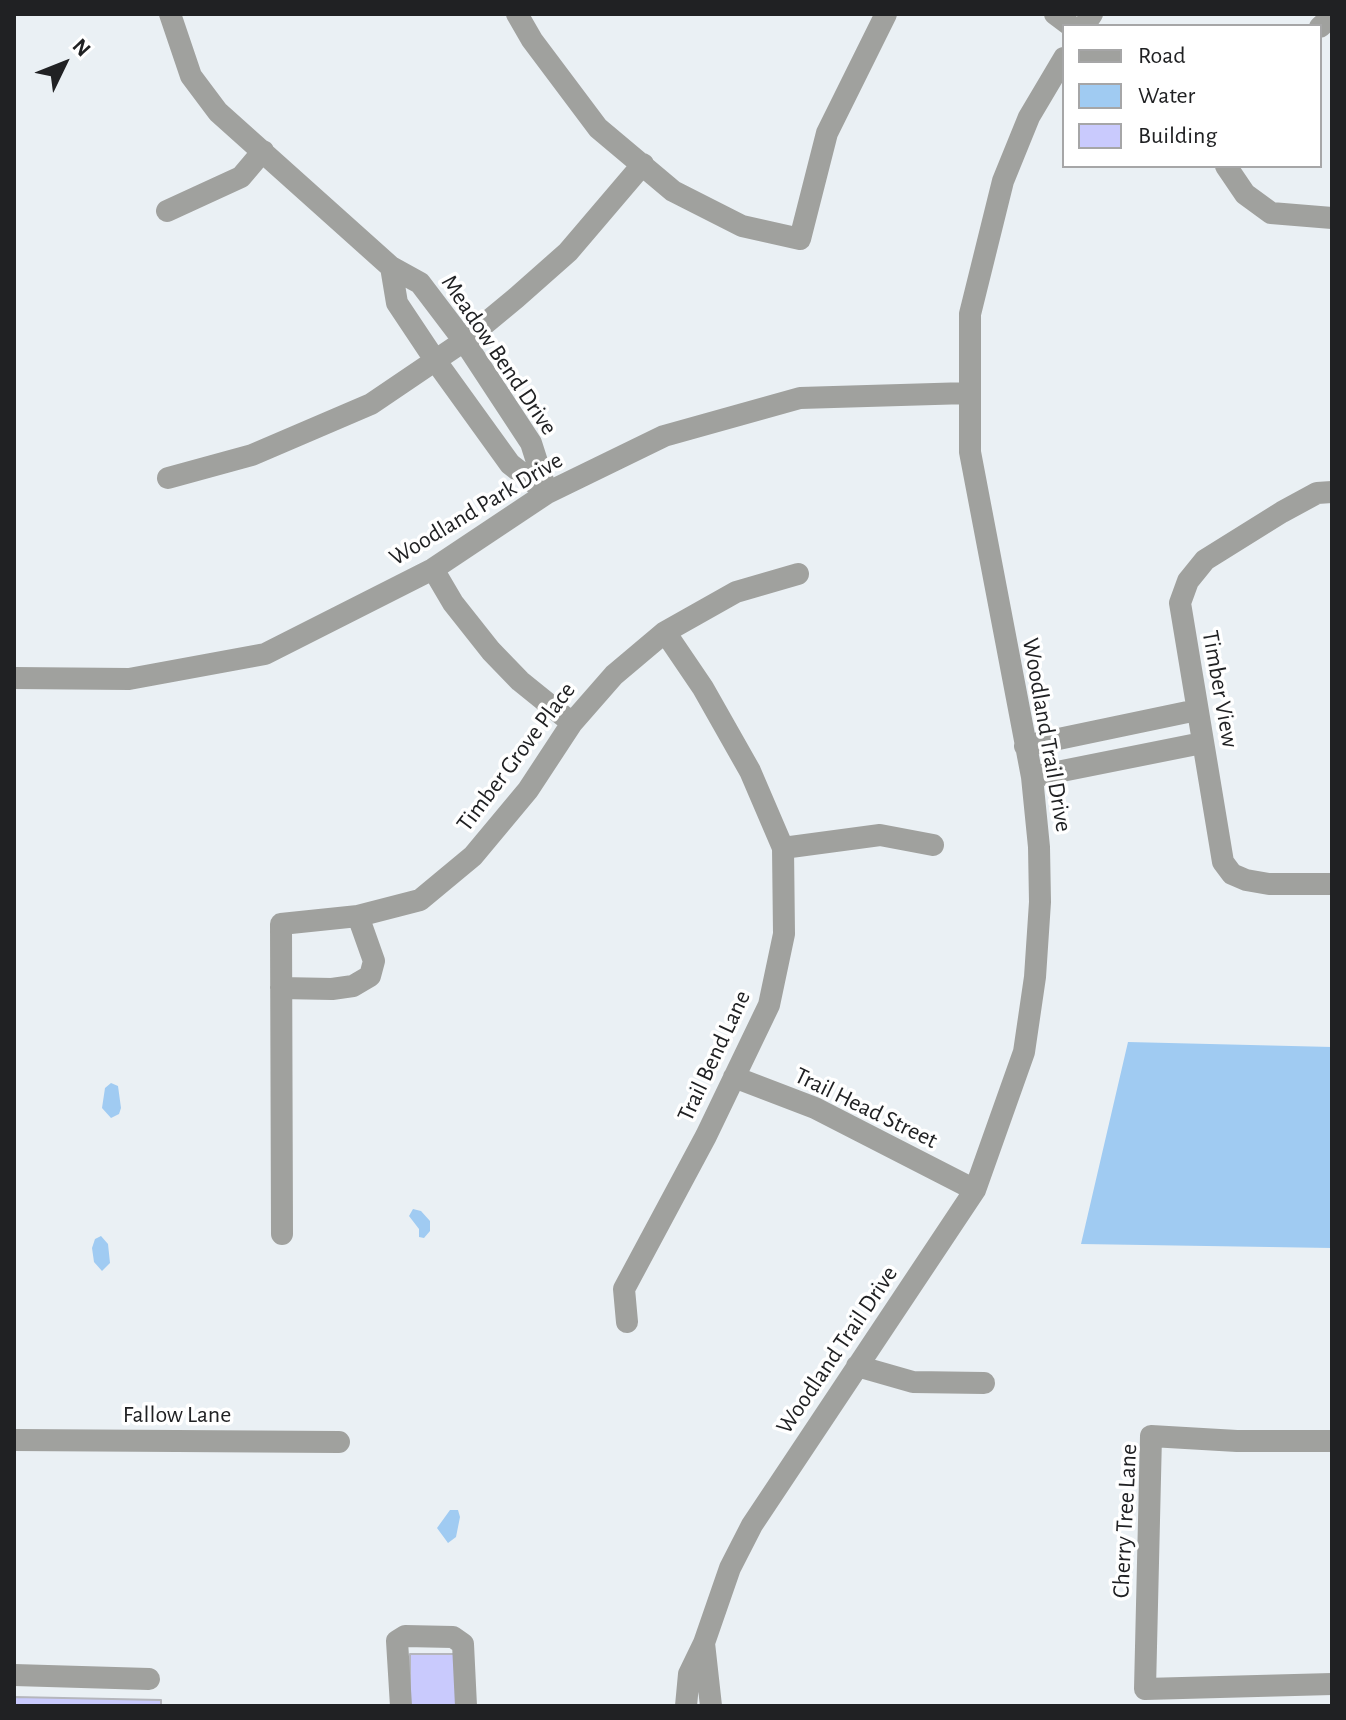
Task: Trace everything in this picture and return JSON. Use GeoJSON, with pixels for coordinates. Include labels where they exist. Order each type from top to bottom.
{"type":"FeatureCollection","features":[{"type":"Feature","properties":{"kind":"street","name":"Meadow Bend Drive"},"geometry":{"type":"LineString","coordinates":[[170,14],[191,76],[218,112],[391,267],[420,283],[464,341],[531,443],[547,493]]}},
{"type":"Feature","properties":{"kind":"street"},"geometry":{"type":"LineString","coordinates":[[517,14],[532,40],[598,128],[673,191],[742,226],[800,239],[827,133],[886,14]]}},
{"type":"Feature","properties":{"kind":"street","name":"Woodland Trail Drive"},"geometry":{"type":"LineString","coordinates":[[686,1706],[689,1674],[704,1643],[725,1578],[752,1525],[975,1190],[1024,1052],[1035,977],[1040,902],[1039,847],[1032,777],[975,489],[968,393],[970,314],[995,207],[1029,117],[1062,61]]}},
{"type":"Feature","properties":{"kind":"street"},"geometry":{"type":"LineString","coordinates":[[167,211],[241,177],[263,151]]}},
{"type":"Feature","properties":{"kind":"street"},"geometry":{"type":"LineString","coordinates":[[168,478],[252,455],[371,404],[464,341],[568,252],[643,164]]}},
{"type":"Feature","properties":{"kind":"street"},"geometry":{"type":"LineString","coordinates":[[1227,168],[1245,194],[1271,213],[1332,218]]}},
{"type":"Feature","properties":{"kind":"street"},"geometry":{"type":"LineString","coordinates":[[391,267],[397,303],[435,360],[510,464],[547,493]]}},
{"type":"Feature","properties":{"kind":"street","name":"Woodland Park Drive"},"geometry":{"type":"LineString","coordinates":[[14,678],[129,679],[265,654],[433,569],[547,493],[664,436],[800,398],[968,393]]}},
{"type":"Feature","properties":{"kind":"street","name":"Timber View"},"geometry":{"type":"LineString","coordinates":[[1332,492],[1317,493],[1240,535],[1205,560],[1188,581],[1180,603],[1223,862],[1232,874],[1269,884],[1332,884]]}},
{"type":"Feature","properties":{"kind":"street"},"geometry":{"type":"LineString","coordinates":[[433,569],[453,603],[491,651],[520,681],[572,723]]}},
{"type":"Feature","properties":{"kind":"street","name":"Timber Grove Place"},"geometry":{"type":"LineString","coordinates":[[282,1234],[281,924],[358,916],[420,900],[473,856],[528,790],[572,723],[614,675],[665,632],[736,592],[798,574]]}},
{"type":"Feature","properties":{"kind":"street","name":"Trail Bend Lane"},"geometry":{"type":"LineString","coordinates":[[627,1322],[624,1289],[769,1005],[784,934],[783,848],[750,771],[703,688],[665,632]]}},
{"type":"Feature","properties":{"kind":"street"},"geometry":{"type":"LineString","coordinates":[[1025,746],[1197,710]]}},
{"type":"Feature","properties":{"kind":"street"},"geometry":{"type":"LineString","coordinates":[[1032,777],[1202,743]]}},
{"type":"Feature","properties":{"kind":"street"},"geometry":{"type":"LineString","coordinates":[[783,848],[880,835],[933,845]]}},
{"type":"Feature","properties":{"kind":"street"},"geometry":{"type":"LineString","coordinates":[[281,988],[332,989],[353,986],[370,976],[374,961],[358,916]]}},
{"type":"Feature","properties":{"kind":"street","name":"Trail Head Street"},"geometry":{"type":"LineString","coordinates":[[734,1077],[815,1108],[975,1190]]}},
{"type":"Feature","properties":{"kind":"street"},"geometry":{"type":"LineString","coordinates":[[857,1366],[913,1382],[984,1383]]}},
{"type":"Feature","properties":{"kind":"street","name":"Cherry Tree Lane"},"geometry":{"type":"LineString","coordinates":[[1332,1441],[1237,1441],[1151,1436],[1145,1698],[1332,1684]]}},
{"type":"Feature","properties":{"kind":"street","name":"Fallow Lane"},"geometry":{"type":"LineString","coordinates":[[14,1440],[339,1442]]}},
{"type":"Feature","properties":{"kind":"street"},"geometry":{"type":"LineString","coordinates":[[401,1706],[397,1641],[405,1636],[453,1637],[463,1644],[466,1706]]}},
{"type":"Feature","properties":{"kind":"street","name":"Woodland Trail Drive"},"geometry":{"type":"LineString","coordinates":[[704,1643],[711,1706]]}},
{"type":"Feature","properties":{"kind":"street"},"geometry":{"type":"LineString","coordinates":[[14,1675],[149,1679]]}},
{"type":"Feature","properties":{"kind":"water"},"geometry":{"type":"Polygon","coordinates":[[[1128,1042],[1332,1047],[1332,1248],[1081,1244],[1128,1042]]]}},
{"type":"Feature","properties":{"kind":"water"},"geometry":{"type":"Polygon","coordinates":[[[111,1083],[118,1086],[121,1108],[119,1114],[111,1118],[102,1108],[105,1088],[111,1083]]]}},
{"type":"Feature","properties":{"kind":"water"},"geometry":{"type":"Polygon","coordinates":[[[413,1209],[421,1211],[430,1221],[430,1231],[424,1238],[419,1237],[419,1229],[409,1216],[413,1209]]]}},
{"type":"Feature","properties":{"kind":"water"},"geometry":{"type":"Polygon","coordinates":[[[101,1236],[108,1244],[110,1263],[102,1271],[94,1262],[92,1248],[95,1239],[101,1236]]]}},
{"type":"Feature","properties":{"kind":"water"},"geometry":{"type":"Polygon","coordinates":[[[450,1510],[458,1510],[460,1517],[456,1537],[448,1543],[437,1528],[450,1510]]]}},
{"type":"Feature","properties":{"kind":"building"},"geometry":{"type":"Polygon","coordinates":[[[410,1654],[458,1654],[457,1706],[410,1706],[410,1654]]]}},
{"type":"Feature","properties":{"kind":"building"},"geometry":{"type":"Polygon","coordinates":[[[14,1697],[161,1700],[161,1706],[14,1706],[14,1697]]]}}]}
